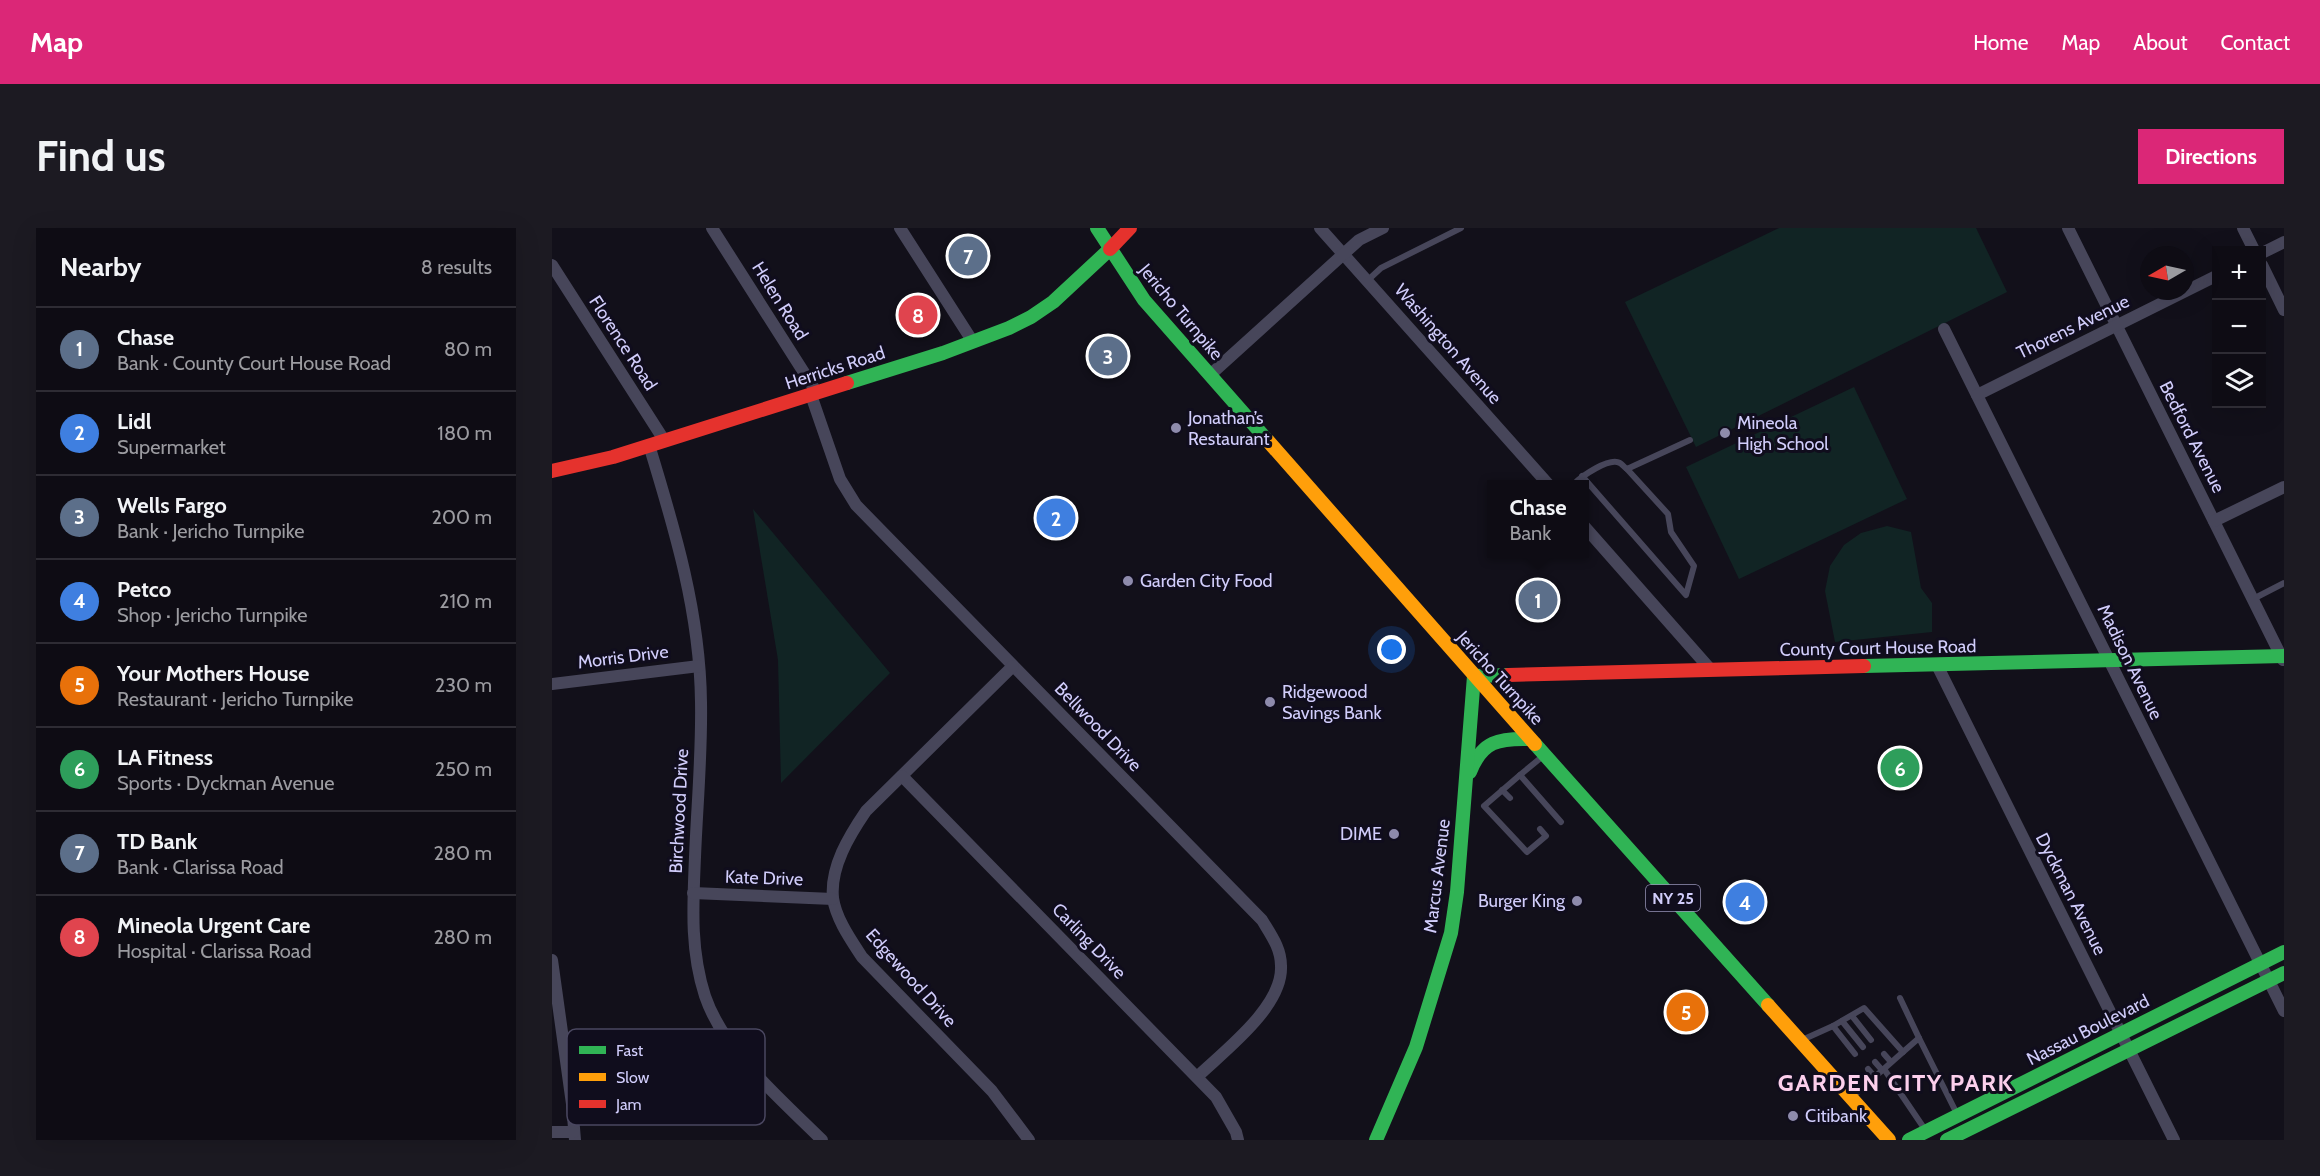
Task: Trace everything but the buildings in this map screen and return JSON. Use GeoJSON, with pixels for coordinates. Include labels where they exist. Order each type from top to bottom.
{"type":"FeatureCollection","features":[{"type":"Feature","properties":{"kind":"main road","name":"Jericho Turnpike"},"geometry":{"type":"LineString","coordinates":[[1097,228],[1137,291],[1210,375],[1544,755],[1890,1140]]}},
{"type":"Feature","properties":{"kind":"main road","name":"Herricks Road"},"geometry":{"type":"LineString","coordinates":[[552,471],[613,457],[814,394],[973,342],[1018,324],[1043,310],[1068,290],[1130,228]]}},
{"type":"Feature","properties":{"kind":"main road","name":"County Court House Road"},"geometry":{"type":"LineString","coordinates":[[1474,676],[2109,660],[2283,658]]}},
{"type":"Feature","properties":{"kind":"main road","name":"Marcus Avenue"},"geometry":{"type":"LineString","coordinates":[[1376,1140],[1416,1047],[1451,933],[1457,891],[1474,676]]}},
{"type":"Feature","properties":{"kind":"main road"},"geometry":{"type":"LineString","coordinates":[[1463,806],[1470,772],[1478,753],[1494,742],[1530,739]]}},
{"type":"Feature","properties":{"kind":"main road","name":"Nassau Boulevard"},"geometry":{"type":"LineString","coordinates":[[1909,1140],[2284,952]]}},
{"type":"Feature","properties":{"kind":"main road","name":"Nassau Boulevard"},"geometry":{"type":"LineString","coordinates":[[1947,1140],[2284,973]]}},
{"type":"Feature","properties":{"kind":"street","name":"Helen Road"},"geometry":{"type":"LineString","coordinates":[[712,228],[814,394]]}},
{"type":"Feature","properties":{"kind":"street"},"geometry":{"type":"LineString","coordinates":[[900,228],[973,342]]}},
{"type":"Feature","properties":{"kind":"street","name":"Washington Avenue"},"geometry":{"type":"LineString","coordinates":[[1320,228],[1544,480]]}},
{"type":"Feature","properties":{"kind":"street"},"geometry":{"type":"LineString","coordinates":[[1210,375],[1359,240],[1383,228]]}},
{"type":"Feature","properties":{"kind":"street","name":"Bedford Avenue"},"geometry":{"type":"LineString","coordinates":[[2068,228],[2283,658]]}},
{"type":"Feature","properties":{"kind":"street"},"geometry":{"type":"LineString","coordinates":[[2243,228],[2252,246]]}},
{"type":"Feature","properties":{"kind":"street"},"geometry":{"type":"LineString","coordinates":[[2266,251],[2284,242]]}},
{"type":"Feature","properties":{"kind":"street","name":"Florence Road"},"geometry":{"type":"LineString","coordinates":[[552,265],[664,440]]}},
{"type":"Feature","properties":{"kind":"street"},"geometry":{"type":"LineString","coordinates":[[2266,273],[2284,310]]}},
{"type":"Feature","properties":{"kind":"street","name":"Thorens Avenue"},"geometry":{"type":"LineString","coordinates":[[1977,395],[2212,278]]}},
{"type":"Feature","properties":{"kind":"street","name":"Madison Avenue"},"geometry":{"type":"LineString","coordinates":[[1944,329],[2284,1011]]}},
{"type":"Feature","properties":{"kind":"street","name":"Bellwood Drive"},"geometry":{"type":"LineString","coordinates":[[814,394],[836,467],[851,498],[873,524],[1262,920],[1276,941],[1281,976],[1270,1002],[1258,1018],[1197,1077]]}},
{"type":"Feature","properties":{"kind":"street","name":"Birchwood Drive"},"geometry":{"type":"LineString","coordinates":[[649,445],[686,574],[696,629],[701,715],[692,919],[695,958],[706,997],[722,1029]]}},
{"type":"Feature","properties":{"kind":"street"},"geometry":{"type":"LineString","coordinates":[[2214,521],[2284,487]]}},
{"type":"Feature","properties":{"kind":"street"},"geometry":{"type":"LineString","coordinates":[[1589,532],[1711,669]]}},
{"type":"Feature","properties":{"kind":"street","name":"Dyckman Avenue"},"geometry":{"type":"LineString","coordinates":[[1937,665],[2174,1140]]}},
{"type":"Feature","properties":{"kind":"street","name":"Morris Drive"},"geometry":{"type":"LineString","coordinates":[[552,684],[699,666]]}},
{"type":"Feature","properties":{"kind":"street","name":"Edgewood Drive"},"geometry":{"type":"LineString","coordinates":[[1013,666],[866,812],[848,837],[838,863],[833,899],[846,933],[862,957],[992,1091],[1029,1140]]}},
{"type":"Feature","properties":{"kind":"street","name":"Carling Drive"},"geometry":{"type":"LineString","coordinates":[[902,776],[1197,1077],[1219,1102],[1238,1140]]}},
{"type":"Feature","properties":{"kind":"street","name":"Kate Drive"},"geometry":{"type":"LineString","coordinates":[[693,894],[833,899]]}},
{"type":"Feature","properties":{"kind":"street"},"geometry":{"type":"LineString","coordinates":[[552,960],[567,1075]]}},
{"type":"Feature","properties":{"kind":"street","name":"Birchwood Drive"},"geometry":{"type":"LineString","coordinates":[[765,1082],[822,1140]]}},
{"type":"Feature","properties":{"kind":"street"},"geometry":{"type":"LineString","coordinates":[[552,1132],[575,1136]]}},
{"type":"Feature","properties":{"kind":"lane"},"geometry":{"type":"LineString","coordinates":[[1367,281],[1381,268],[1461,228]]}},
{"type":"Feature","properties":{"kind":"lane"},"geometry":{"type":"LineString","coordinates":[[1627,470],[1690,440]]}},
{"type":"Feature","properties":{"kind":"lane"},"geometry":{"type":"LineString","coordinates":[[1578,480],[1612,461],[1620,463],[1668,513],[1671,532],[1694,566],[1686,595],[1589,484]]}},
{"type":"Feature","properties":{"kind":"lane"},"geometry":{"type":"LineString","coordinates":[[1582,476],[1585,480]]}},
{"type":"Feature","properties":{"kind":"lane"},"geometry":{"type":"LineString","coordinates":[[2253,599],[2284,583]]}},
{"type":"Feature","properties":{"kind":"lane"},"geometry":{"type":"LineString","coordinates":[[1540,829],[1546,836],[1527,852],[1484,806],[1544,755]]}},
{"type":"Feature","properties":{"kind":"lane"},"geometry":{"type":"LineString","coordinates":[[1520,775],[1561,822]]}},
{"type":"Feature","properties":{"kind":"lane"},"geometry":{"type":"LineString","coordinates":[[1502,790],[1510,798]]}},
{"type":"Feature","properties":{"kind":"lane"},"geometry":{"type":"LineString","coordinates":[[1900,998],[1958,1116]]}},
{"type":"Feature","properties":{"kind":"lane"},"geometry":{"type":"LineString","coordinates":[[1801,1040],[1833,1026],[1864,1008],[1903,1052]]}},
{"type":"Feature","properties":{"kind":"lane"},"geometry":{"type":"LineString","coordinates":[[1852,1016],[1871,1040]]}},
{"type":"Feature","properties":{"kind":"lane"},"geometry":{"type":"LineString","coordinates":[[1842,1021],[1863,1047]]}},
{"type":"Feature","properties":{"kind":"lane"},"geometry":{"type":"LineString","coordinates":[[1833,1026],[1855,1054]]}},
{"type":"Feature","properties":{"kind":"lane"},"geometry":{"type":"LineString","coordinates":[[1851,1098],[1919,1038]]}},
{"type":"Feature","properties":{"kind":"lane"},"geometry":{"type":"LineString","coordinates":[[1884,1054],[1891,1062]]}},
{"type":"Feature","properties":{"kind":"lane"},"geometry":{"type":"LineString","coordinates":[[1875,1062],[1927,1131]]}},
{"type":"Feature","properties":{"kind":"lane"},"geometry":{"type":"LineString","coordinates":[[1868,1068],[1875,1077]]}},
{"type":"Feature","properties":{"kind":"green space"},"geometry":{"type":"Polygon","coordinates":[[[1779,228],[1976,228],[2007,292],[1696,447],[1625,302],[1779,228]]]}},
{"type":"Feature","properties":{"kind":"green space"},"geometry":{"type":"Polygon","coordinates":[[[1854,387],[1907,499],[1739,579],[1686,467],[1854,387]]]}},
{"type":"Feature","properties":{"kind":"green space"},"geometry":{"type":"Polygon","coordinates":[[[753,509],[890,673],[781,783],[778,660],[753,509]]]}},
{"type":"Feature","properties":{"kind":"green space"},"geometry":{"type":"Polygon","coordinates":[[[1887,526],[1911,532],[1921,588],[1932,603],[1932,632],[1835,642],[1825,591],[1830,566],[1844,545],[1861,533],[1887,526]]]}},
{"type":"Feature","properties":{"kind":"traffic: fast"},"geometry":{"type":"LineString","coordinates":[[1097,228],[1144,300],[1268,441]]}},
{"type":"Feature","properties":{"kind":"traffic: fast"},"geometry":{"type":"LineString","coordinates":[[847,383],[943,353],[1009,328],[1031,317],[1053,302],[1110,249]]}},
{"type":"Feature","properties":{"kind":"traffic: fast"},"geometry":{"type":"LineString","coordinates":[[1864,666],[2284,656]]}},
{"type":"Feature","properties":{"kind":"traffic: fast"},"geometry":{"type":"LineString","coordinates":[[1376,1140],[1416,1047],[1451,933],[1457,892],[1474,676],[1508,675]]}},
{"type":"Feature","properties":{"kind":"traffic: fast"},"geometry":{"type":"LineString","coordinates":[[1470,772],[1480,754],[1493,744],[1509,739],[1530,739]]}},
{"type":"Feature","properties":{"kind":"traffic: fast"},"geometry":{"type":"LineString","coordinates":[[1535,744],[1768,1005]]}},
{"type":"Feature","properties":{"kind":"traffic: fast"},"geometry":{"type":"LineString","coordinates":[[1909,1140],[2284,952]]}},
{"type":"Feature","properties":{"kind":"traffic: fast"},"geometry":{"type":"LineString","coordinates":[[1947,1140],[2284,973]]}},
{"type":"Feature","properties":{"kind":"traffic: slow"},"geometry":{"type":"LineString","coordinates":[[1268,441],[1535,744]]}},
{"type":"Feature","properties":{"kind":"traffic: slow"},"geometry":{"type":"LineString","coordinates":[[1768,1005],[1889,1140]]}},
{"type":"Feature","properties":{"kind":"traffic: jam"},"geometry":{"type":"LineString","coordinates":[[1110,249],[1130,228]]}},
{"type":"Feature","properties":{"kind":"traffic: jam"},"geometry":{"type":"LineString","coordinates":[[552,471],[613,457],[847,383]]}},
{"type":"Feature","properties":{"kind":"traffic: jam"},"geometry":{"type":"LineString","coordinates":[[1508,675],[1864,666]]}},
{"type":"Feature","properties":{"kind":"place","name":"TD Bank"},"geometry":{"type":"Point","coordinates":[968,256]}},
{"type":"Feature","properties":{"kind":"place","name":"Mineola Urgent Care"},"geometry":{"type":"Point","coordinates":[918,315]}},
{"type":"Feature","properties":{"kind":"place","name":"Wells Fargo"},"geometry":{"type":"Point","coordinates":[1108,356]}},
{"type":"Feature","properties":{"kind":"place","name":"Jonathan’s Restaurant"},"geometry":{"type":"Point","coordinates":[1176,428]}},
{"type":"Feature","properties":{"kind":"place","name":"Mineola High School"},"geometry":{"type":"Point","coordinates":[1725,433]}},
{"type":"Feature","properties":{"kind":"place","name":"Lidl"},"geometry":{"type":"Point","coordinates":[1056,518]}},
{"type":"Feature","properties":{"kind":"place","name":"Garden City Food"},"geometry":{"type":"Point","coordinates":[1128,581]}},
{"type":"Feature","properties":{"kind":"place","name":"Chase"},"geometry":{"type":"Point","coordinates":[1538,600]}},
{"type":"Feature","properties":{"kind":"place","name":"Ridgewood Savings Bank"},"geometry":{"type":"Point","coordinates":[1270,702]}},
{"type":"Feature","properties":{"kind":"place","name":"LA Fitness"},"geometry":{"type":"Point","coordinates":[1900,768]}},
{"type":"Feature","properties":{"kind":"place","name":"DIME"},"geometry":{"type":"Point","coordinates":[1394,834]}},
{"type":"Feature","properties":{"kind":"place","name":"Burger King"},"geometry":{"type":"Point","coordinates":[1577,901]}},
{"type":"Feature","properties":{"kind":"place","name":"Petco"},"geometry":{"type":"Point","coordinates":[1745,902]}},
{"type":"Feature","properties":{"kind":"place","name":"Your Mothers House"},"geometry":{"type":"Point","coordinates":[1686,1012]}},
{"type":"Feature","properties":{"kind":"place","name":"Citibank"},"geometry":{"type":"Point","coordinates":[1793,1116]}},
{"type":"Feature","properties":{"kind":"district","name":"GARDEN CITY PARK"},"geometry":{"type":"Point","coordinates":[1896,1082]}}]}
